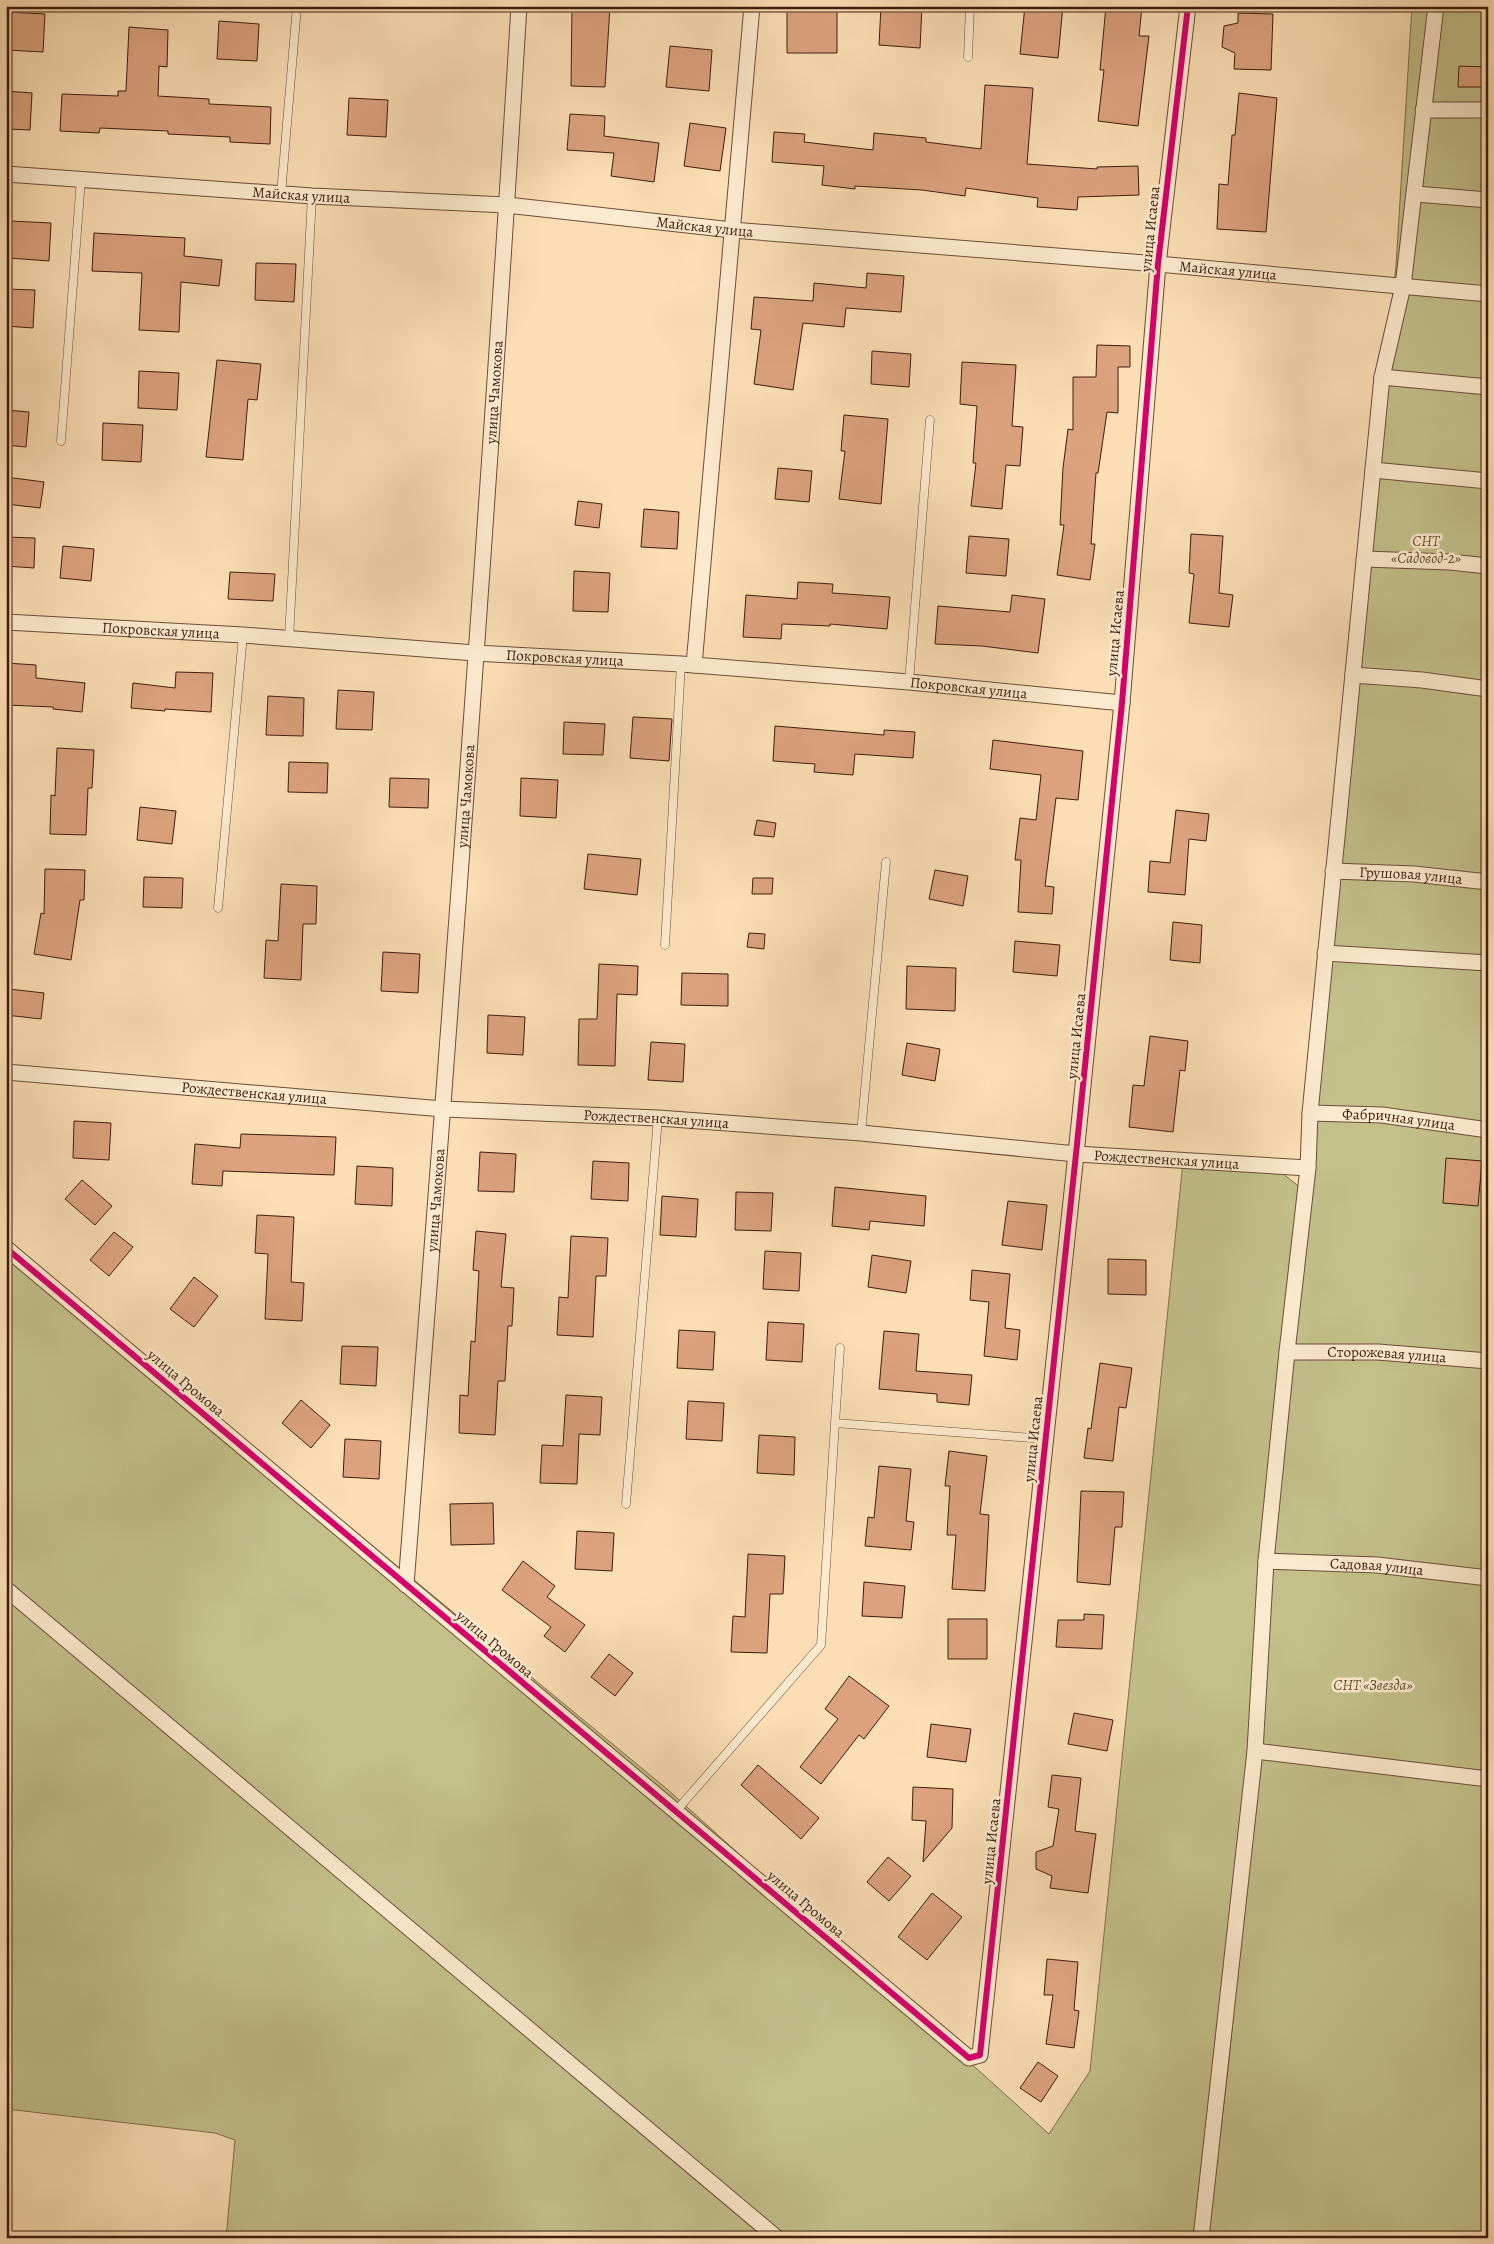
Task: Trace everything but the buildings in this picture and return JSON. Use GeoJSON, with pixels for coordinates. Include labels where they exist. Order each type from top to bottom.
{"type":"FeatureCollection","features":[{"type":"Feature","properties":{"kind":"street","name":"улица Чамокова"},"geometry":{"type":"LineString","coordinates":[[406,1585],[443,1109],[507,205],[519,6]]}},
{"type":"Feature","properties":{"kind":"street"},"geometry":{"type":"LineString","coordinates":[[687,664],[732,230],[752,6]]}},
{"type":"Feature","properties":{"kind":"street","name":"улица Исаева"},"geometry":{"type":"LineString","coordinates":[[969,2058],[980,2055],[1046,1440],[1122,704],[1158,264],[1188,6]]}},
{"type":"Feature","properties":{"kind":"street"},"geometry":{"type":"LineString","coordinates":[[1200,2238],[1255,1751],[1266,1561],[1308,1168],[1310,1113],[1382,376],[1403,286],[1416,194],[1423,110],[1436,6]]}},
{"type":"Feature","properties":{"kind":"street"},"geometry":{"type":"LineString","coordinates":[[1423,110],[1488,110]]}},
{"type":"Feature","properties":{"kind":"street","name":"Майская улица"},"geometry":{"type":"LineString","coordinates":[[6,174],[312,196],[507,205],[732,230],[1158,264],[1488,294]]}},
{"type":"Feature","properties":{"kind":"street"},"geometry":{"type":"LineString","coordinates":[[1416,194],[1488,200]]}},
{"type":"Feature","properties":{"kind":"street"},"geometry":{"type":"LineString","coordinates":[[1382,376],[1488,387]]}},
{"type":"Feature","properties":{"kind":"street"},"geometry":{"type":"LineString","coordinates":[[1373,470],[1488,481]]}},
{"type":"Feature","properties":{"kind":"street"},"geometry":{"type":"LineString","coordinates":[[1364,559],[1450,562],[1488,566]]}},
{"type":"Feature","properties":{"kind":"street","name":"Покровская улица"},"geometry":{"type":"LineString","coordinates":[[6,622],[243,635],[475,653],[687,664],[910,682],[1122,704]]}},
{"type":"Feature","properties":{"kind":"street"},"geometry":{"type":"LineString","coordinates":[[1353,675],[1422,680],[1488,689]]}},
{"type":"Feature","properties":{"kind":"street","name":"Грушовая улица"},"geometry":{"type":"LineString","coordinates":[[1334,872],[1414,874],[1488,882]]}},
{"type":"Feature","properties":{"kind":"street"},"geometry":{"type":"LineString","coordinates":[[1326,953],[1488,963]]}},
{"type":"Feature","properties":{"kind":"street","name":"Рождественская улица"},"geometry":{"type":"LineString","coordinates":[[6,1072],[443,1109],[658,1118],[861,1133],[1076,1154],[1308,1168]]}},
{"type":"Feature","properties":{"kind":"street","name":"Фабричная улица"},"geometry":{"type":"LineString","coordinates":[[1310,1113],[1382,1115],[1488,1130]]}},
{"type":"Feature","properties":{"kind":"street","name":"улица Громова"},"geometry":{"type":"LineString","coordinates":[[6,1248],[969,2058]]}},
{"type":"Feature","properties":{"kind":"street","name":"Сторожевая улица"},"geometry":{"type":"LineString","coordinates":[[1287,1352],[1378,1352],[1488,1361]]}},
{"type":"Feature","properties":{"kind":"street","name":"Садовая улица"},"geometry":{"type":"LineString","coordinates":[[1266,1561],[1377,1565],[1488,1578]]}},
{"type":"Feature","properties":{"kind":"street"},"geometry":{"type":"LineString","coordinates":[[6,1589],[777,2238]]}},
{"type":"Feature","properties":{"kind":"street"},"geometry":{"type":"LineString","coordinates":[[1255,1751],[1488,1779]]}},
{"type":"Feature","properties":{"kind":"lane"},"geometry":{"type":"LineString","coordinates":[[281,194],[297,6]]}},
{"type":"Feature","properties":{"kind":"lane"},"geometry":{"type":"LineString","coordinates":[[968,57],[970,6]]}},
{"type":"Feature","properties":{"kind":"lane"},"geometry":{"type":"LineString","coordinates":[[61,441],[81,179]]}},
{"type":"Feature","properties":{"kind":"lane"},"geometry":{"type":"LineString","coordinates":[[290,639],[312,196]]}},
{"type":"Feature","properties":{"kind":"lane"},"geometry":{"type":"LineString","coordinates":[[910,682],[930,420]]}},
{"type":"Feature","properties":{"kind":"lane"},"geometry":{"type":"LineString","coordinates":[[218,908],[243,635]]}},
{"type":"Feature","properties":{"kind":"lane"},"geometry":{"type":"LineString","coordinates":[[666,946],[687,664]]}},
{"type":"Feature","properties":{"kind":"lane"},"geometry":{"type":"LineString","coordinates":[[861,1133],[886,862]]}},
{"type":"Feature","properties":{"kind":"lane"},"geometry":{"type":"LineString","coordinates":[[626,1504],[658,1118]]}},
{"type":"Feature","properties":{"kind":"lane"},"geometry":{"type":"LineString","coordinates":[[676,1811],[821,1645],[840,1348]]}},
{"type":"Feature","properties":{"kind":"lane"},"geometry":{"type":"LineString","coordinates":[[835,1423],[1046,1440]]}},
{"type":"Feature","properties":{"kind":"green space"},"geometry":{"type":"Polygon","coordinates":[[[1412,6],[1488,6],[1488,2238],[1208,2238],[1229,2060],[1246,1872],[1196,2238],[723,2238],[720,2235],[718,2238],[226,2238],[235,2140],[215,2133],[6,2109],[6,1243],[667,1789],[1049,2134],[1090,2071],[1183,1162],[1282,1173],[1302,1189],[1358,604],[1396,266],[1412,6]]]}},
{"type":"Feature","properties":{"kind":"cycle path"},"geometry":{"type":"LineString","coordinates":[[6,1248],[969,2058],[980,2055],[1122,703],[1158,264],[1188,6]]}},
{"type":"Feature","properties":{"kind":"park label","name":"СНТ «Садовод-2»"},"geometry":{"type":"Point","coordinates":[1426,550]}},
{"type":"Feature","properties":{"kind":"park label","name":"СНТ «Звезда»"},"geometry":{"type":"Point","coordinates":[1373,1685]}}]}
